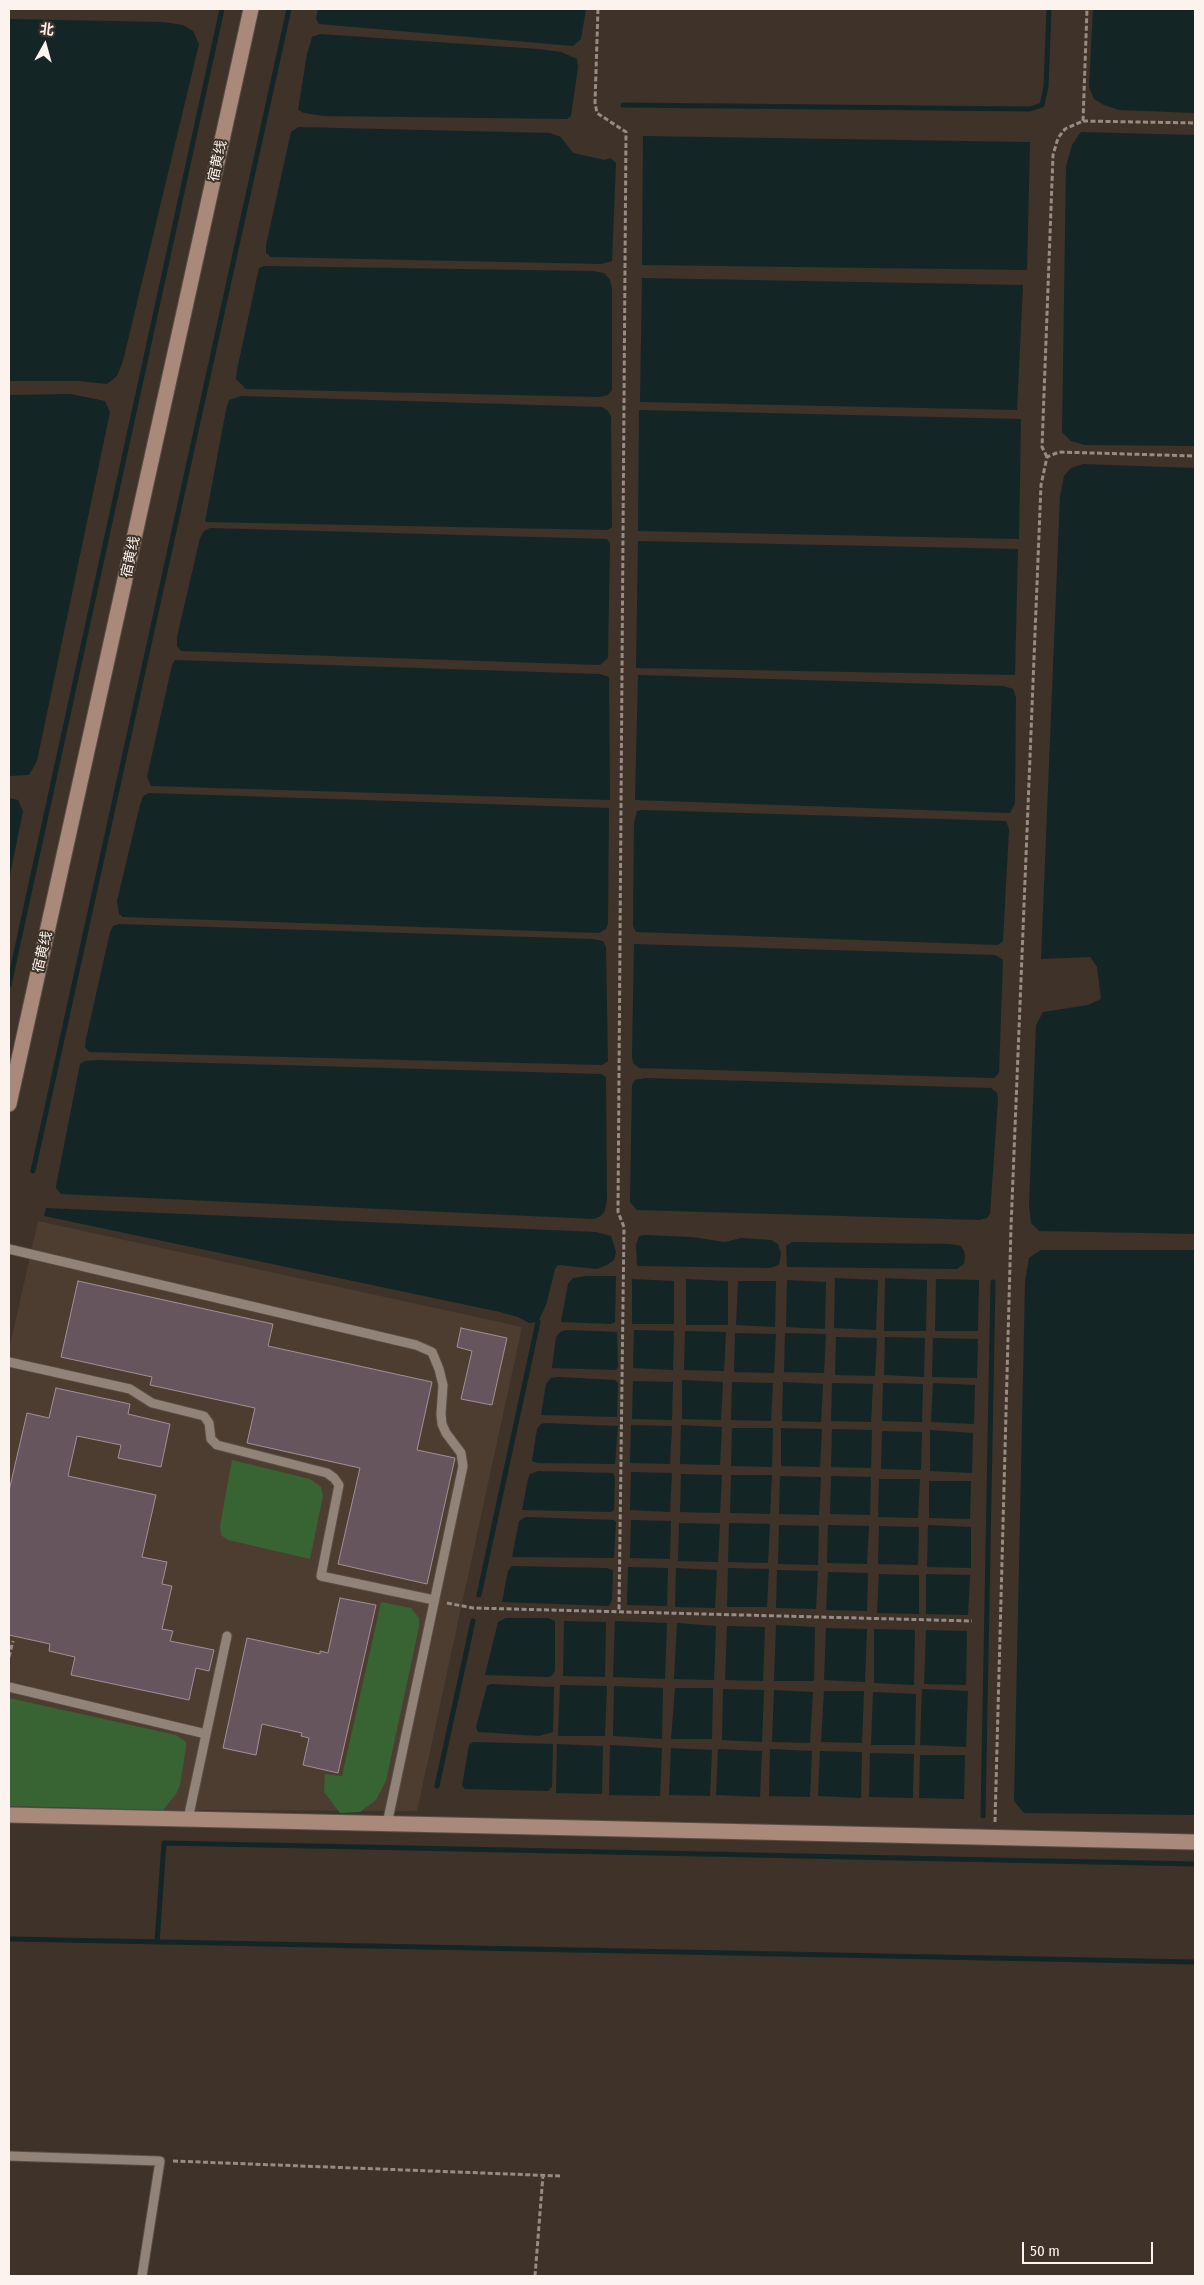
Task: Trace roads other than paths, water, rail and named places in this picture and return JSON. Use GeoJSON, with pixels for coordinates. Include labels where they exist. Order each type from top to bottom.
{"type":"FeatureCollection","features":[{"type":"Feature","properties":{"kind":"street","name":"宿黄线"},"geometry":{"type":"LineString","coordinates":[[9,1104],[251,9]]}},
{"type":"Feature","properties":{"kind":"street"},"geometry":{"type":"LineString","coordinates":[[9,1815],[1195,1842]]}},
{"type":"Feature","properties":{"kind":"lane"},"geometry":{"type":"LineString","coordinates":[[9,1249],[416,1344],[432,1352],[442,1385],[442,1424],[446,1433],[461,1452],[463,1466],[387,1824]]}},
{"type":"Feature","properties":{"kind":"lane"},"geometry":{"type":"LineString","coordinates":[[9,1364],[130,1389],[152,1403],[204,1416],[209,1423],[211,1440],[216,1445],[327,1473],[339,1485],[321,1576],[434,1600]]}},
{"type":"Feature","properties":{"kind":"lane"},"geometry":{"type":"LineString","coordinates":[[188,1819],[227,1636]]}},
{"type":"Feature","properties":{"kind":"lane"},"geometry":{"type":"LineString","coordinates":[[9,1687],[206,1734]]}},
{"type":"Feature","properties":{"kind":"lane"},"geometry":{"type":"LineString","coordinates":[[9,2156],[160,2161],[142,2276]]}},
{"type":"Feature","properties":{"kind":"waterway"},"geometry":{"type":"LineString","coordinates":[[9,985],[222,9]]}},
{"type":"Feature","properties":{"kind":"waterway"},"geometry":{"type":"LineString","coordinates":[[33,1171],[289,9]]}},
{"type":"Feature","properties":{"kind":"waterway"},"geometry":{"type":"LineString","coordinates":[[623,105],[1030,109],[1042,105],[1046,87],[1049,9]]}},
{"type":"Feature","properties":{"kind":"waterway"},"geometry":{"type":"LineString","coordinates":[[983,1816],[993,1282]]}},
{"type":"Feature","properties":{"kind":"waterway"},"geometry":{"type":"LineString","coordinates":[[479,1595],[538,1322]]}},
{"type":"Feature","properties":{"kind":"waterway"},"geometry":{"type":"LineString","coordinates":[[437,1786],[473,1621]]}},
{"type":"Feature","properties":{"kind":"waterway"},"geometry":{"type":"LineString","coordinates":[[157,1942],[164,1843],[1195,1864]]}},
{"type":"Feature","properties":{"kind":"waterway"},"geometry":{"type":"LineString","coordinates":[[9,1939],[1195,1962]]}}]}
